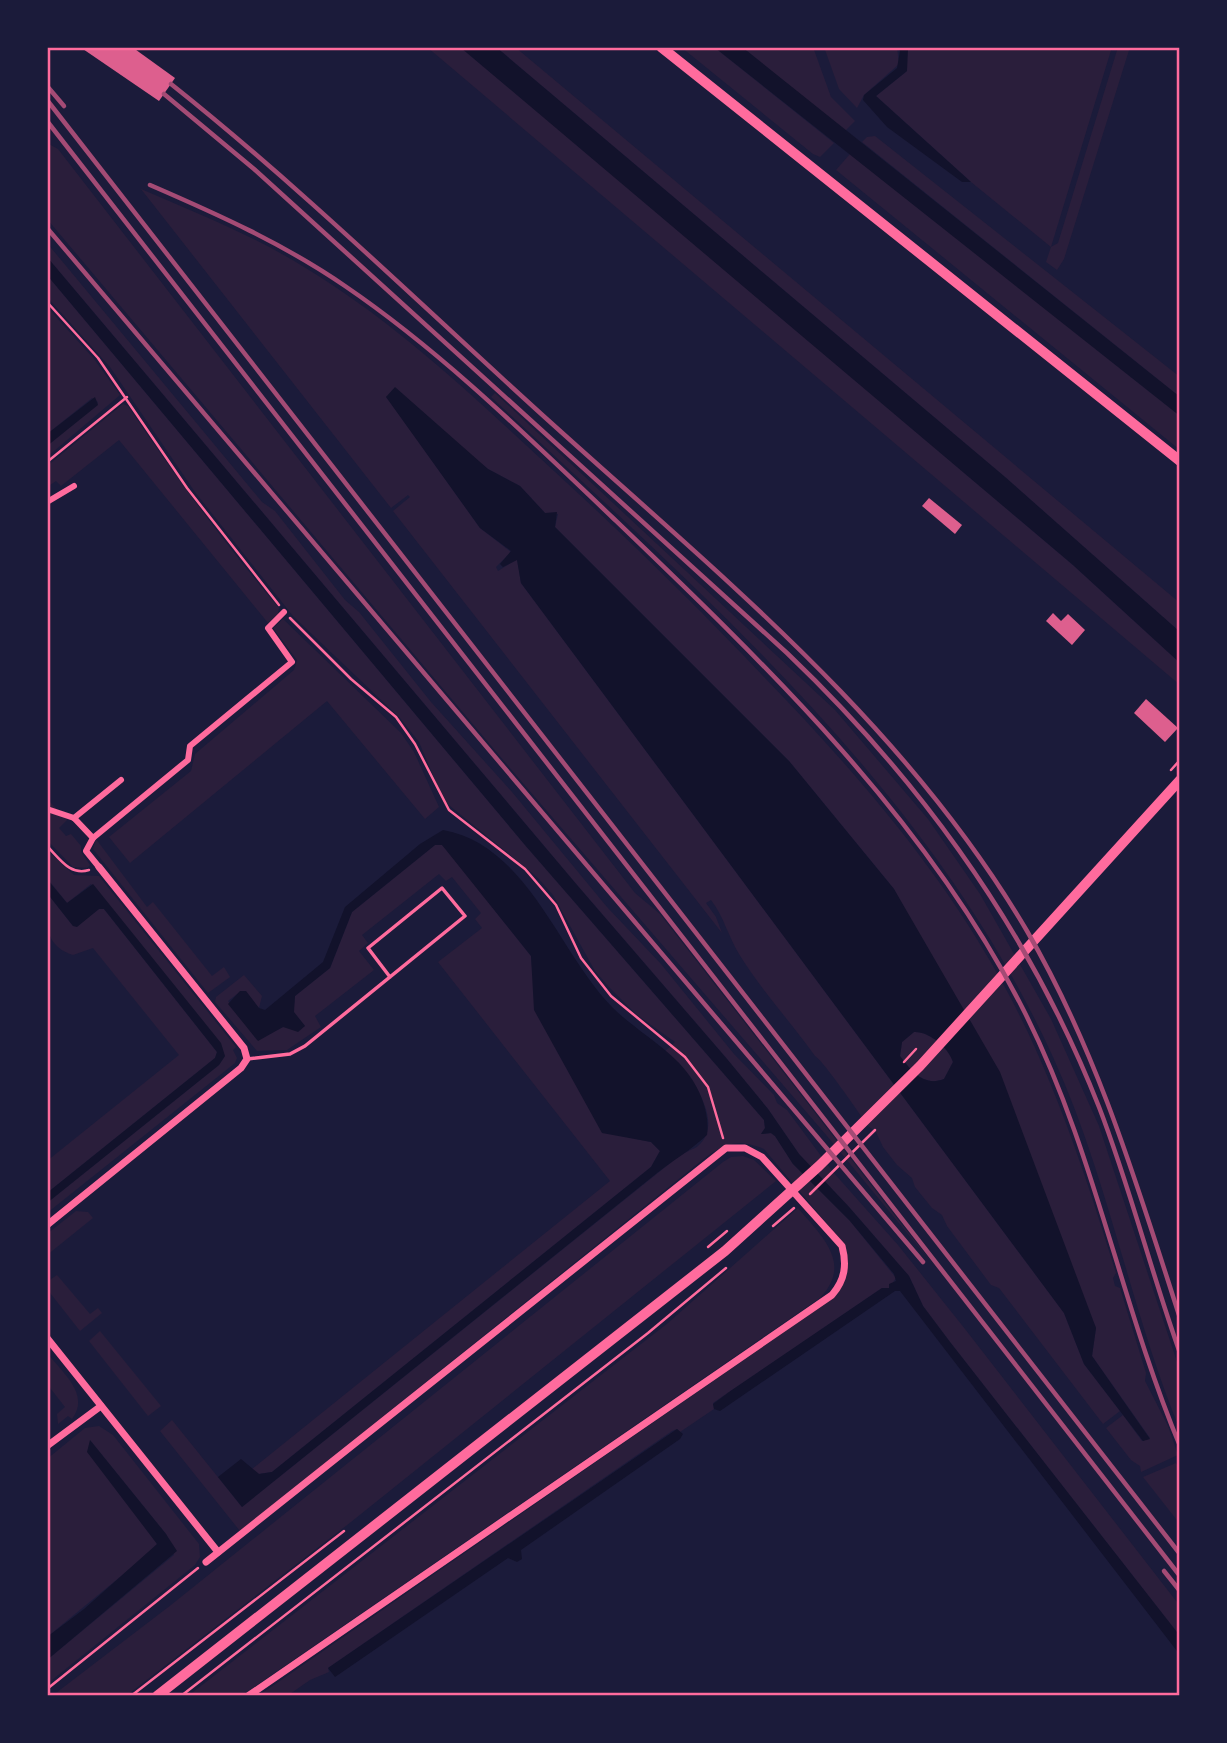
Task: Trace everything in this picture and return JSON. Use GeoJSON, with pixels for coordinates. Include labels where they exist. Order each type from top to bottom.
{"type":"FeatureCollection","features":[{"type":"Feature","properties":{"kind":"main road"},"geometry":{"type":"LineString","coordinates":[[157,1696],[657,1307],[767,1213],[920,1066],[1180,780]]}},
{"type":"Feature","properties":{"kind":"street"},"geometry":{"type":"LineString","coordinates":[[661,47],[1180,461]]}},
{"type":"Feature","properties":{"kind":"street"},"geometry":{"type":"LineString","coordinates":[[47,502],[74,486]]}},
{"type":"Feature","properties":{"kind":"street"},"geometry":{"type":"LineString","coordinates":[[47,1225],[242,1068],[247,1059],[244,1048],[86,850],[93,838],[188,761],[190,746],[292,662],[268,628],[286,613]]}},
{"type":"Feature","properties":{"kind":"street"},"geometry":{"type":"LineString","coordinates":[[74,818],[121,780]]}},
{"type":"Feature","properties":{"kind":"street"},"geometry":{"type":"LineString","coordinates":[[47,809],[74,818],[93,838]]}},
{"type":"Feature","properties":{"kind":"street"},"geometry":{"type":"LineString","coordinates":[[206,1562],[726,1148],[745,1148],[762,1157],[842,1246],[846,1262],[841,1284],[832,1295],[247,1696]]}},
{"type":"Feature","properties":{"kind":"street"},"geometry":{"type":"LineString","coordinates":[[47,1338],[218,1552]]}},
{"type":"Feature","properties":{"kind":"street"},"geometry":{"type":"LineString","coordinates":[[47,1446],[101,1406]]}},
{"type":"Feature","properties":{"kind":"lane"},"geometry":{"type":"LineString","coordinates":[[247,1059],[290,1054],[305,1046],[466,916],[442,888],[368,948],[390,977]]}},
{"type":"Feature","properties":{"kind":"path"},"geometry":{"type":"LineString","coordinates":[[47,302],[98,358],[187,488],[286,613],[351,679],[396,717],[415,744],[449,810],[525,869],[556,905],[582,958],[611,996],[685,1057],[708,1087],[726,1148]]}},
{"type":"Feature","properties":{"kind":"path"},"geometry":{"type":"LineString","coordinates":[[47,462],[127,397]]}},
{"type":"Feature","properties":{"kind":"path"},"geometry":{"type":"LineString","coordinates":[[1171,770],[1180,761]]}},
{"type":"Feature","properties":{"kind":"path"},"geometry":{"type":"LineString","coordinates":[[47,846],[69,869],[80,873],[99,867]]}},
{"type":"Feature","properties":{"kind":"path"},"geometry":{"type":"LineString","coordinates":[[902,1064],[919,1046]]}},
{"type":"Feature","properties":{"kind":"path"},"geometry":{"type":"LineString","coordinates":[[767,1231],[776,1224]]}},
{"type":"Feature","properties":{"kind":"path"},"geometry":{"type":"LineString","coordinates":[[181,1696],[648,1333],[732,1263]]}},
{"type":"Feature","properties":{"kind":"path"},"geometry":{"type":"LineString","coordinates":[[47,1689],[206,1562]]}},
{"type":"Feature","properties":{"kind":"shaded area"},"geometry":{"type":"Polygon","coordinates":[[[427,47],[460,47],[548,120],[1073,565],[1180,663],[1180,685],[427,47]]]}},
{"type":"Feature","properties":{"kind":"shaded area"},"geometry":{"type":"Polygon","coordinates":[[[460,47],[496,47],[1005,477],[1180,632],[1180,663],[1073,565],[460,47]]]}},
{"type":"Feature","properties":{"kind":"shaded area"},"geometry":{"type":"Polygon","coordinates":[[[496,47],[515,47],[1180,603],[1180,632],[1005,477],[496,47]]]}},
{"type":"Feature","properties":{"kind":"shaded area"},"geometry":{"type":"Polygon","coordinates":[[[681,47],[714,47],[834,143],[820,157],[813,154],[681,47]]]}},
{"type":"Feature","properties":{"kind":"shaded area"},"geometry":{"type":"Polygon","coordinates":[[[714,47],[742,47],[1180,397],[1180,416],[714,47]]]}},
{"type":"Feature","properties":{"kind":"shaded area"},"geometry":{"type":"Polygon","coordinates":[[[742,47],[813,47],[831,97],[855,121],[845,131],[742,47]]]}},
{"type":"Feature","properties":{"kind":"shaded area"},"geometry":{"type":"Polygon","coordinates":[[[824,47],[897,47],[899,64],[864,95],[857,108],[839,89],[824,47]]]}},
{"type":"Feature","properties":{"kind":"shaded area"},"geometry":{"type":"Polygon","coordinates":[[[897,47],[908,49],[907,71],[876,96],[971,182],[962,182],[887,127],[863,100],[864,95],[897,68],[900,51],[897,47]]]}},
{"type":"Feature","properties":{"kind":"shaded area"},"geometry":{"type":"Polygon","coordinates":[[[907,47],[1112,47],[1051,247],[971,182],[876,96],[907,71],[907,47]]]}},
{"type":"Feature","properties":{"kind":"shaded area"},"geometry":{"type":"Polygon","coordinates":[[[1118,47],[1130,47],[1064,259],[1057,270],[1046,262],[1051,247],[1058,243],[1118,47]]]}},
{"type":"Feature","properties":{"kind":"shaded area"},"geometry":{"type":"Polygon","coordinates":[[[875,136],[1180,377],[1180,397],[862,142],[867,137],[875,136]]]}},
{"type":"Feature","properties":{"kind":"shaded area"},"geometry":{"type":"Polygon","coordinates":[[[47,143],[58,149],[635,893],[660,914],[936,1268],[827,1136],[504,761],[47,219],[47,143]]]}},
{"type":"Feature","properties":{"kind":"shaded area"},"geometry":{"type":"Polygon","coordinates":[[[850,154],[1180,416],[1180,450],[836,170],[850,154]]]}},
{"type":"Feature","properties":{"kind":"shaded area"},"geometry":{"type":"Polygon","coordinates":[[[141,189],[284,255],[338,289],[403,337],[495,416],[687,598],[796,711],[888,814],[969,926],[1013,1002],[1048,1077],[1091,1194],[1116,1273],[1113,1278],[1115,1286],[1120,1288],[1146,1373],[1145,1381],[1168,1426],[1178,1455],[1141,1472],[1140,1466],[1131,1460],[1106,1428],[1123,1415],[1142,1441],[1150,1438],[1092,1356],[1096,1328],[894,889],[789,761],[555,527],[558,514],[545,513],[520,486],[488,469],[386,396],[480,528],[511,552],[496,567],[498,571],[517,559],[521,583],[1064,1313],[1084,1364],[1120,1411],[1103,1424],[999,1288],[991,1285],[947,1226],[942,1215],[932,1208],[915,1187],[912,1178],[897,1165],[883,1147],[876,1132],[868,1126],[833,1076],[757,980],[739,954],[711,900],[706,903],[716,917],[722,933],[393,511],[410,497],[408,495],[391,508],[141,189]]]}},
{"type":"Feature","properties":{"kind":"shaded area"},"geometry":{"type":"Polygon","coordinates":[[[47,243],[262,502],[275,511],[431,702],[512,792],[607,907],[661,964],[734,1054],[774,1095],[777,1103],[787,1110],[833,1172],[898,1245],[1180,1606],[1180,1636],[950,1342],[923,1306],[909,1276],[799,1154],[768,1109],[727,1059],[47,257],[47,243]]]}},
{"type":"Feature","properties":{"kind":"shaded area"},"geometry":{"type":"Polygon","coordinates":[[[47,257],[727,1059],[768,1109],[799,1154],[909,1276],[923,1306],[950,1342],[1180,1636],[1180,1655],[900,1291],[895,1291],[720,1411],[714,1409],[713,1404],[729,1392],[882,1288],[889,1288],[889,1284],[896,1281],[894,1274],[850,1221],[793,1164],[775,1136],[771,1133],[761,1134],[765,1128],[764,1120],[525,845],[47,275],[47,257]]]}},
{"type":"Feature","properties":{"kind":"shaded area"},"geometry":{"type":"Polygon","coordinates":[[[47,275],[525,845],[764,1120],[765,1128],[761,1134],[771,1133],[775,1136],[793,1164],[850,1221],[896,1278],[889,1288],[882,1288],[713,1403],[714,1409],[680,1432],[677,1429],[672,1431],[328,1668],[329,1672],[310,1680],[287,1696],[258,1696],[826,1303],[838,1290],[845,1276],[846,1253],[844,1244],[764,1149],[741,1143],[724,1146],[690,1170],[240,1531],[160,1431],[172,1420],[242,1507],[679,1156],[698,1146],[706,1135],[708,1122],[706,1109],[692,1082],[664,1052],[675,1042],[637,1015],[595,971],[553,895],[537,877],[444,801],[419,742],[400,718],[293,616],[195,492],[110,367],[47,297],[47,275]]]}},
{"type":"Feature","properties":{"kind":"shaded area"},"geometry":{"type":"Polygon","coordinates":[[[47,307],[94,359],[120,395],[47,457],[47,446],[98,402],[92,398],[47,434],[47,307]]]}},
{"type":"Feature","properties":{"kind":"shaded area"},"geometry":{"type":"Polygon","coordinates":[[[395,387],[488,469],[520,486],[545,513],[557,512],[555,527],[789,761],[894,889],[1000,1072],[1096,1328],[1092,1356],[1150,1439],[1143,1441],[1084,1364],[1064,1313],[521,583],[517,560],[503,567],[500,564],[511,551],[480,528],[386,397],[395,387]],[[914,1032],[902,1042],[900,1056],[913,1072],[924,1079],[944,1079],[953,1062],[951,1057],[938,1041],[920,1032],[914,1032]]]}},
{"type":"Feature","properties":{"kind":"shaded area"},"geometry":{"type":"Polygon","coordinates":[[[495,393],[835,710],[928,819],[980,894],[1051,1019],[1099,1126],[1180,1371],[1180,1430],[1162,1384],[1089,1149],[1053,1057],[1002,960],[943,869],[877,782],[805,700],[651,546],[491,397],[495,393]]]}},
{"type":"Feature","properties":{"kind":"shaded area"},"geometry":{"type":"Polygon","coordinates":[[[95,397],[98,405],[47,446],[47,434],[95,397]]]}},
{"type":"Feature","properties":{"kind":"shaded area"},"geometry":{"type":"Polygon","coordinates":[[[123,404],[128,406],[200,509],[279,608],[278,614],[268,623],[119,440],[61,486],[56,481],[47,487],[47,466],[123,404]]]}},
{"type":"Feature","properties":{"kind":"shaded area"},"geometry":{"type":"Polygon","coordinates":[[[283,619],[401,733],[414,752],[439,807],[425,819],[327,701],[130,863],[109,837],[191,771],[195,754],[294,670],[297,660],[273,628],[283,619]]]}},
{"type":"Feature","properties":{"kind":"shaded area"},"geometry":{"type":"Polygon","coordinates":[[[50,802],[67,820],[59,828],[66,836],[71,834],[81,846],[81,852],[90,865],[87,868],[73,867],[47,840],[47,803],[50,802]]]}},
{"type":"Feature","properties":{"kind":"shaded area"},"geometry":{"type":"Polygon","coordinates":[[[443,830],[472,840],[498,857],[540,904],[576,960],[613,1008],[682,1066],[704,1104],[707,1135],[242,1507],[218,1477],[241,1459],[259,1474],[272,1472],[651,1167],[660,1151],[651,1142],[602,1133],[534,1010],[531,956],[442,845],[435,845],[352,912],[330,968],[295,996],[294,1012],[305,1026],[298,1032],[283,1027],[258,1041],[228,1004],[240,991],[246,991],[259,1008],[265,1010],[323,962],[345,907],[420,844],[443,830]]]}},
{"type":"Feature","properties":{"kind":"shaded area"},"geometry":{"type":"Polygon","coordinates":[[[96,839],[147,907],[153,902],[212,976],[224,967],[230,977],[208,993],[93,849],[96,839]]]}},
{"type":"Feature","properties":{"kind":"shaded area"},"geometry":{"type":"Polygon","coordinates":[[[435,845],[442,845],[447,850],[531,956],[533,978],[637,1139],[651,1142],[660,1151],[651,1167],[272,1472],[259,1474],[252,1469],[610,1181],[438,962],[482,928],[475,919],[481,913],[452,877],[446,881],[439,874],[362,935],[368,943],[359,951],[374,970],[315,1016],[321,1027],[287,1050],[257,1051],[215,1002],[216,997],[244,975],[262,996],[259,1008],[241,991],[228,1001],[257,1040],[283,1027],[305,1026],[293,1012],[295,996],[330,968],[352,912],[435,845]]]}},
{"type":"Feature","properties":{"kind":"shaded area"},"geometry":{"type":"Polygon","coordinates":[[[47,850],[74,875],[99,876],[236,1047],[233,1050],[237,1058],[235,1063],[47,1213],[47,1203],[219,1065],[225,1056],[91,884],[67,903],[47,878],[47,850]]]}},
{"type":"Feature","properties":{"kind":"shaded area"},"geometry":{"type":"Polygon","coordinates":[[[47,879],[67,903],[93,884],[221,1043],[225,1056],[219,1065],[47,1203],[47,1193],[215,1058],[217,1052],[104,909],[99,909],[77,927],[73,926],[47,893],[47,879]]]}},
{"type":"Feature","properties":{"kind":"shaded area"},"geometry":{"type":"Polygon","coordinates":[[[47,893],[73,926],[77,926],[99,909],[104,909],[217,1052],[215,1058],[47,1193],[47,1161],[179,1055],[93,948],[73,955],[56,945],[48,930],[47,893]]]}},
{"type":"Feature","properties":{"kind":"shaded area"},"geometry":{"type":"Polygon","coordinates":[[[914,1032],[932,1037],[951,1057],[953,1062],[944,1079],[924,1079],[913,1072],[900,1056],[902,1042],[914,1032]]]}},
{"type":"Feature","properties":{"kind":"shaded area"},"geometry":{"type":"Polygon","coordinates":[[[743,1156],[754,1160],[776,1181],[351,1522],[126,1696],[52,1696],[171,1605],[723,1162],[731,1157],[743,1156]]]}},
{"type":"Feature","properties":{"kind":"shaded area"},"geometry":{"type":"Polygon","coordinates":[[[798,1208],[824,1240],[834,1262],[830,1285],[820,1298],[241,1696],[188,1696],[668,1323],[798,1208]]]}},
{"type":"Feature","properties":{"kind":"shaded area"},"geometry":{"type":"Polygon","coordinates":[[[76,1211],[88,1212],[93,1218],[47,1255],[47,1234],[76,1211]]]}},
{"type":"Feature","properties":{"kind":"shaded area"},"geometry":{"type":"Polygon","coordinates":[[[57,1275],[90,1314],[98,1308],[102,1313],[80,1331],[47,1289],[47,1282],[57,1275]]]}},
{"type":"Feature","properties":{"kind":"shaded area"},"geometry":{"type":"Polygon","coordinates":[[[100,1331],[161,1406],[148,1416],[89,1341],[100,1331]]]}},
{"type":"Feature","properties":{"kind":"shaded area"},"geometry":{"type":"Polygon","coordinates":[[[47,1353],[67,1376],[78,1401],[72,1419],[68,1416],[58,1424],[57,1414],[65,1407],[47,1384],[47,1353]]]}},
{"type":"Feature","properties":{"kind":"shaded area"},"geometry":{"type":"Polygon","coordinates":[[[99,1426],[113,1435],[199,1544],[200,1557],[195,1565],[47,1684],[47,1660],[174,1555],[166,1534],[90,1440],[157,1544],[47,1637],[47,1459],[85,1428],[99,1426]]]}},
{"type":"Feature","properties":{"kind":"shaded area"},"geometry":{"type":"Polygon","coordinates":[[[677,1429],[683,1434],[680,1439],[521,1550],[522,1559],[517,1562],[508,1558],[335,1677],[328,1668],[677,1429]]]}},
{"type":"Feature","properties":{"kind":"shaded area"},"geometry":{"type":"Polygon","coordinates":[[[90,1440],[177,1551],[47,1660],[47,1637],[84,1609],[157,1544],[87,1452],[90,1440]]]}},
{"type":"Feature","properties":{"kind":"shaded area"},"geometry":{"type":"Polygon","coordinates":[[[1176,1463],[1180,1470],[1180,1524],[1143,1477],[1176,1463]]]}},
{"type":"Feature","properties":{"kind":"building"},"geometry":{"type":"Polygon","coordinates":[[[80,47],[132,47],[175,78],[159,101],[80,47]]]}},
{"type":"Feature","properties":{"kind":"building"},"geometry":{"type":"Polygon","coordinates":[[[929,498],[962,525],[955,534],[922,506],[929,498]]]}},
{"type":"Feature","properties":{"kind":"building"},"geometry":{"type":"Polygon","coordinates":[[[1053,613],[1061,621],[1068,614],[1085,630],[1072,645],[1046,621],[1053,613]]]}},
{"type":"Feature","properties":{"kind":"building"},"geometry":{"type":"Polygon","coordinates":[[[1146,699],[1178,728],[1165,742],[1134,713],[1146,699]]]}},
{"type":"Feature","properties":{"kind":"railway"},"geometry":{"type":"LineString","coordinates":[[171,84],[316,207],[745,598],[869,721],[926,787],[979,857],[1027,931],[1075,1024],[1114,1120],[1180,1318]]}},
{"type":"Feature","properties":{"kind":"railway"},"geometry":{"type":"LineString","coordinates":[[47,86],[64,106]]}},
{"type":"Feature","properties":{"kind":"railway"},"geometry":{"type":"LineString","coordinates":[[164,94],[254,169],[787,653],[836,702],[927,807],[1006,920],[1071,1043],[1110,1137],[1180,1353]]}},
{"type":"Feature","properties":{"kind":"railway"},"geometry":{"type":"LineString","coordinates":[[47,100],[1180,1554]]}},
{"type":"Feature","properties":{"kind":"railway"},"geometry":{"type":"LineString","coordinates":[[47,121],[1180,1576]]}},
{"type":"Feature","properties":{"kind":"railway"},"geometry":{"type":"LineString","coordinates":[[150,185],[250,231],[322,271],[381,312],[450,367],[671,573],[784,688],[891,808],[940,872],[984,939],[1023,1009],[1048,1062],[1088,1170],[1140,1337],[1180,1446]]}},
{"type":"Feature","properties":{"kind":"railway"},"geometry":{"type":"LineString","coordinates":[[47,228],[923,1262]]}},
{"type":"Feature","properties":{"kind":"railway"},"geometry":{"type":"LineString","coordinates":[[1164,1571],[1180,1591]]}}]}
